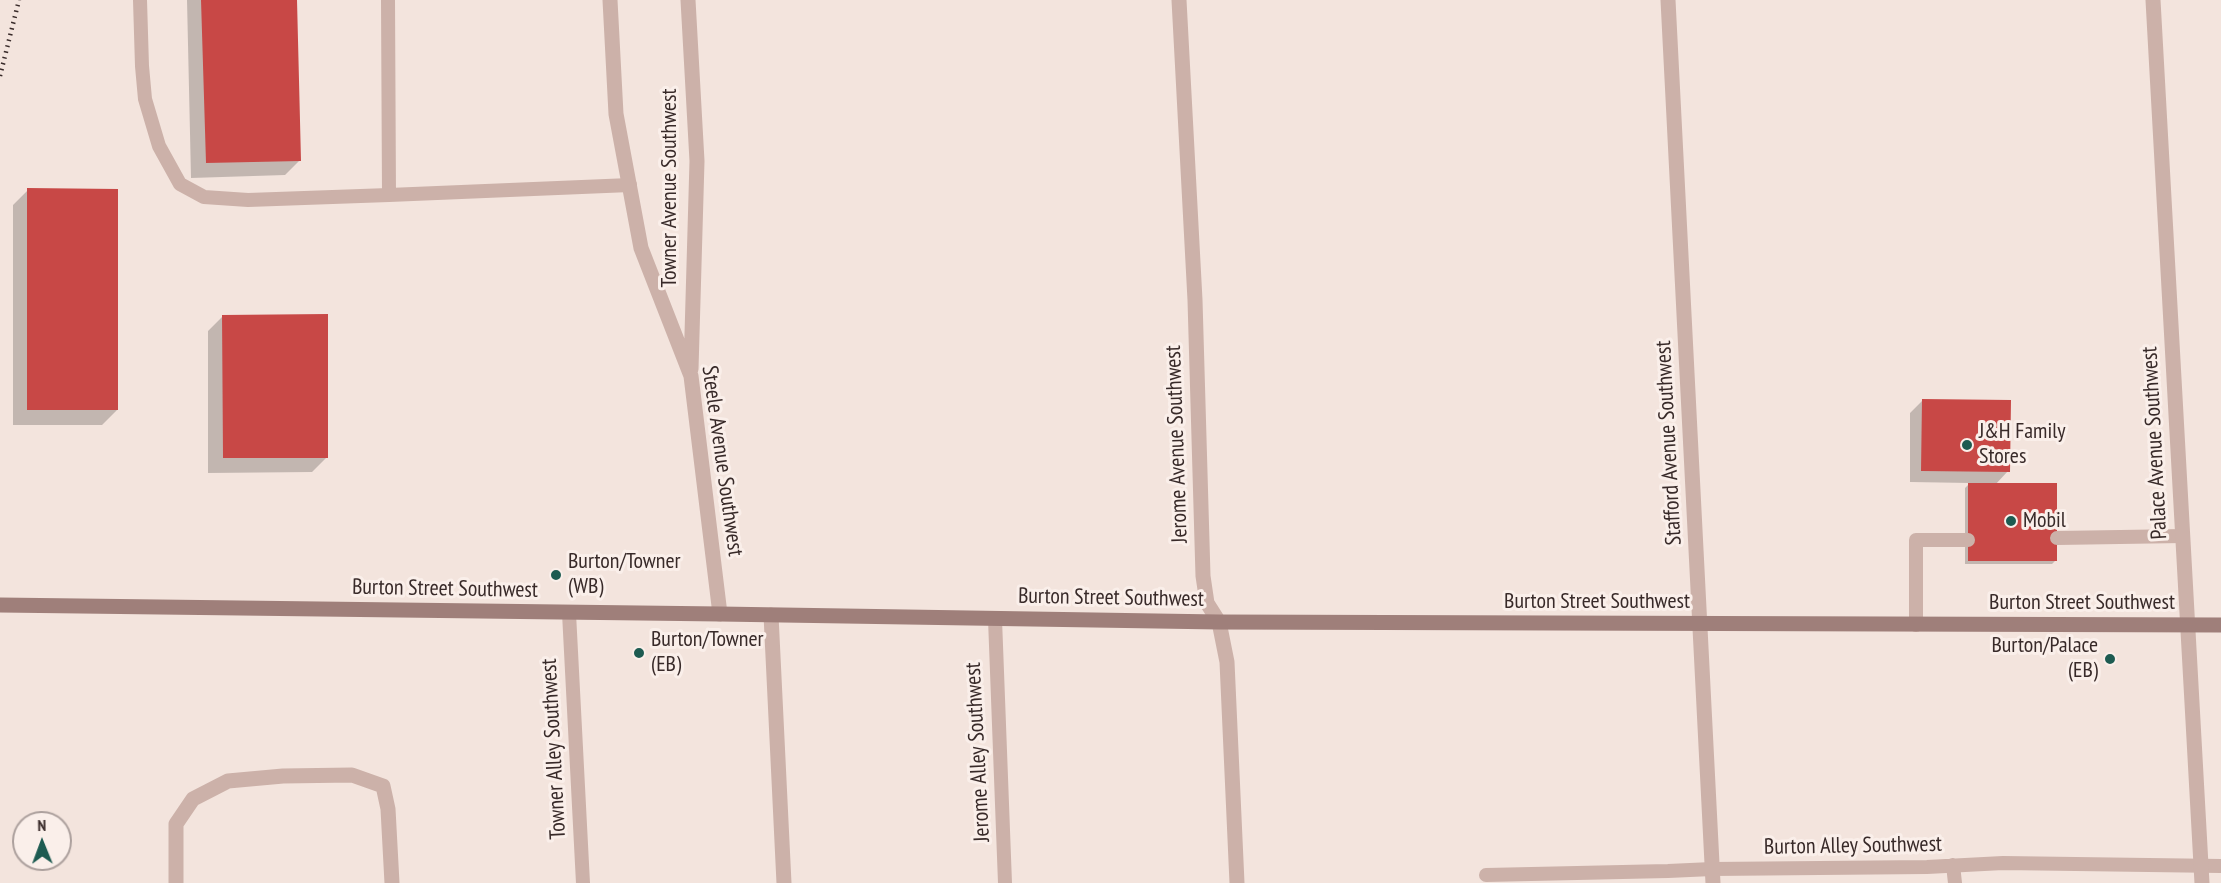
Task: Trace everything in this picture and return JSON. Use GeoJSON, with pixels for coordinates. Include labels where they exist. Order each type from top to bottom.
{"type":"FeatureCollection","features":[{"type":"Feature","properties":{"kind":"main road","name":"Burton Street Southwest"},"geometry":{"type":"LineString","coordinates":[[0,605],[1219,622],[2221,626]]}},
{"type":"Feature","properties":{"kind":"street","name":"Steele Avenue Southwest"},"geometry":{"type":"LineString","coordinates":[[610,0],[616,114],[641,248],[691,376],[720,614]]}},
{"type":"Feature","properties":{"kind":"street","name":"Towner Avenue Southwest"},"geometry":{"type":"LineString","coordinates":[[688,0],[697,161],[691,376]]}},
{"type":"Feature","properties":{"kind":"street","name":"Jerome Avenue Southwest"},"geometry":{"type":"LineString","coordinates":[[1179,0],[1195,300],[1204,583],[1207,603],[1219,622],[1227,662],[1237,883]]}},
{"type":"Feature","properties":{"kind":"street","name":"Stafford Avenue Southwest"},"geometry":{"type":"LineString","coordinates":[[1668,0],[1713,876]]}},
{"type":"Feature","properties":{"kind":"street","name":"Palace Avenue Southwest"},"geometry":{"type":"LineString","coordinates":[[2153,0],[2202,883]]}},
{"type":"Feature","properties":{"kind":"street"},"geometry":{"type":"LineString","coordinates":[[771,615],[784,883]]}},
{"type":"Feature","properties":{"kind":"street"},"geometry":{"type":"LineString","coordinates":[[176,883],[176,824],[193,799],[228,781],[284,776],[352,775],[383,786],[388,809],[392,883]]}},
{"type":"Feature","properties":{"kind":"lane"},"geometry":{"type":"LineString","coordinates":[[140,0],[145,99],[159,146],[180,184],[204,197],[248,200],[630,185]]}},
{"type":"Feature","properties":{"kind":"lane"},"geometry":{"type":"LineString","coordinates":[[388,0],[389,195]]}},
{"type":"Feature","properties":{"kind":"lane"},"geometry":{"type":"LineString","coordinates":[[2057,538],[2183,536]]}},
{"type":"Feature","properties":{"kind":"lane"},"geometry":{"type":"LineString","coordinates":[[1916,625],[1916,540],[1968,540]]}},
{"type":"Feature","properties":{"kind":"lane","name":"Towner Alley Southwest"},"geometry":{"type":"LineString","coordinates":[[569,613],[583,883]]}},
{"type":"Feature","properties":{"kind":"lane","name":"Jerome Alley Southwest"},"geometry":{"type":"LineString","coordinates":[[995,619],[1005,883]]}},
{"type":"Feature","properties":{"kind":"lane","name":"Burton Alley Southwest"},"geometry":{"type":"LineString","coordinates":[[1486,875],[1668,872],[1713,876],[2003,863],[2221,866]]}},
{"type":"Feature","properties":{"kind":"lane"},"geometry":{"type":"LineString","coordinates":[[1953,865],[1955,883]]}},
{"type":"Feature","properties":{"kind":"building"},"geometry":{"type":"Polygon","coordinates":[[[201,0],[297,0],[301,161],[206,163],[201,0]]]}},
{"type":"Feature","properties":{"kind":"building"},"geometry":{"type":"Polygon","coordinates":[[[27,188],[118,189],[118,410],[27,410],[27,188]]]}},
{"type":"Feature","properties":{"kind":"building"},"geometry":{"type":"Polygon","coordinates":[[[328,314],[328,458],[223,458],[222,315],[328,314]]]}},
{"type":"Feature","properties":{"kind":"building"},"geometry":{"type":"Polygon","coordinates":[[[1922,399],[2011,400],[2010,472],[1921,471],[1922,399]]]}},
{"type":"Feature","properties":{"kind":"building"},"geometry":{"type":"Polygon","coordinates":[[[1968,483],[2057,483],[2057,561],[1968,561],[1968,483]]]}},
{"type":"Feature","properties":{"kind":"railway"},"geometry":{"type":"LineString","coordinates":[[0,76],[19,0]]}},
{"type":"Feature","properties":{"kind":"place","name":"J&H Family Stores"},"geometry":{"type":"Point","coordinates":[1967,445]}},
{"type":"Feature","properties":{"kind":"place","name":"Mobil"},"geometry":{"type":"Point","coordinates":[2011,521]}},
{"type":"Feature","properties":{"kind":"place","name":"Burton/Towner (WB)"},"geometry":{"type":"Point","coordinates":[556,575]}},
{"type":"Feature","properties":{"kind":"place","name":"Burton/Towner (EB)"},"geometry":{"type":"Point","coordinates":[639,653]}},
{"type":"Feature","properties":{"kind":"place","name":"Burton/Palace (EB)"},"geometry":{"type":"Point","coordinates":[2110,659]}}]}
